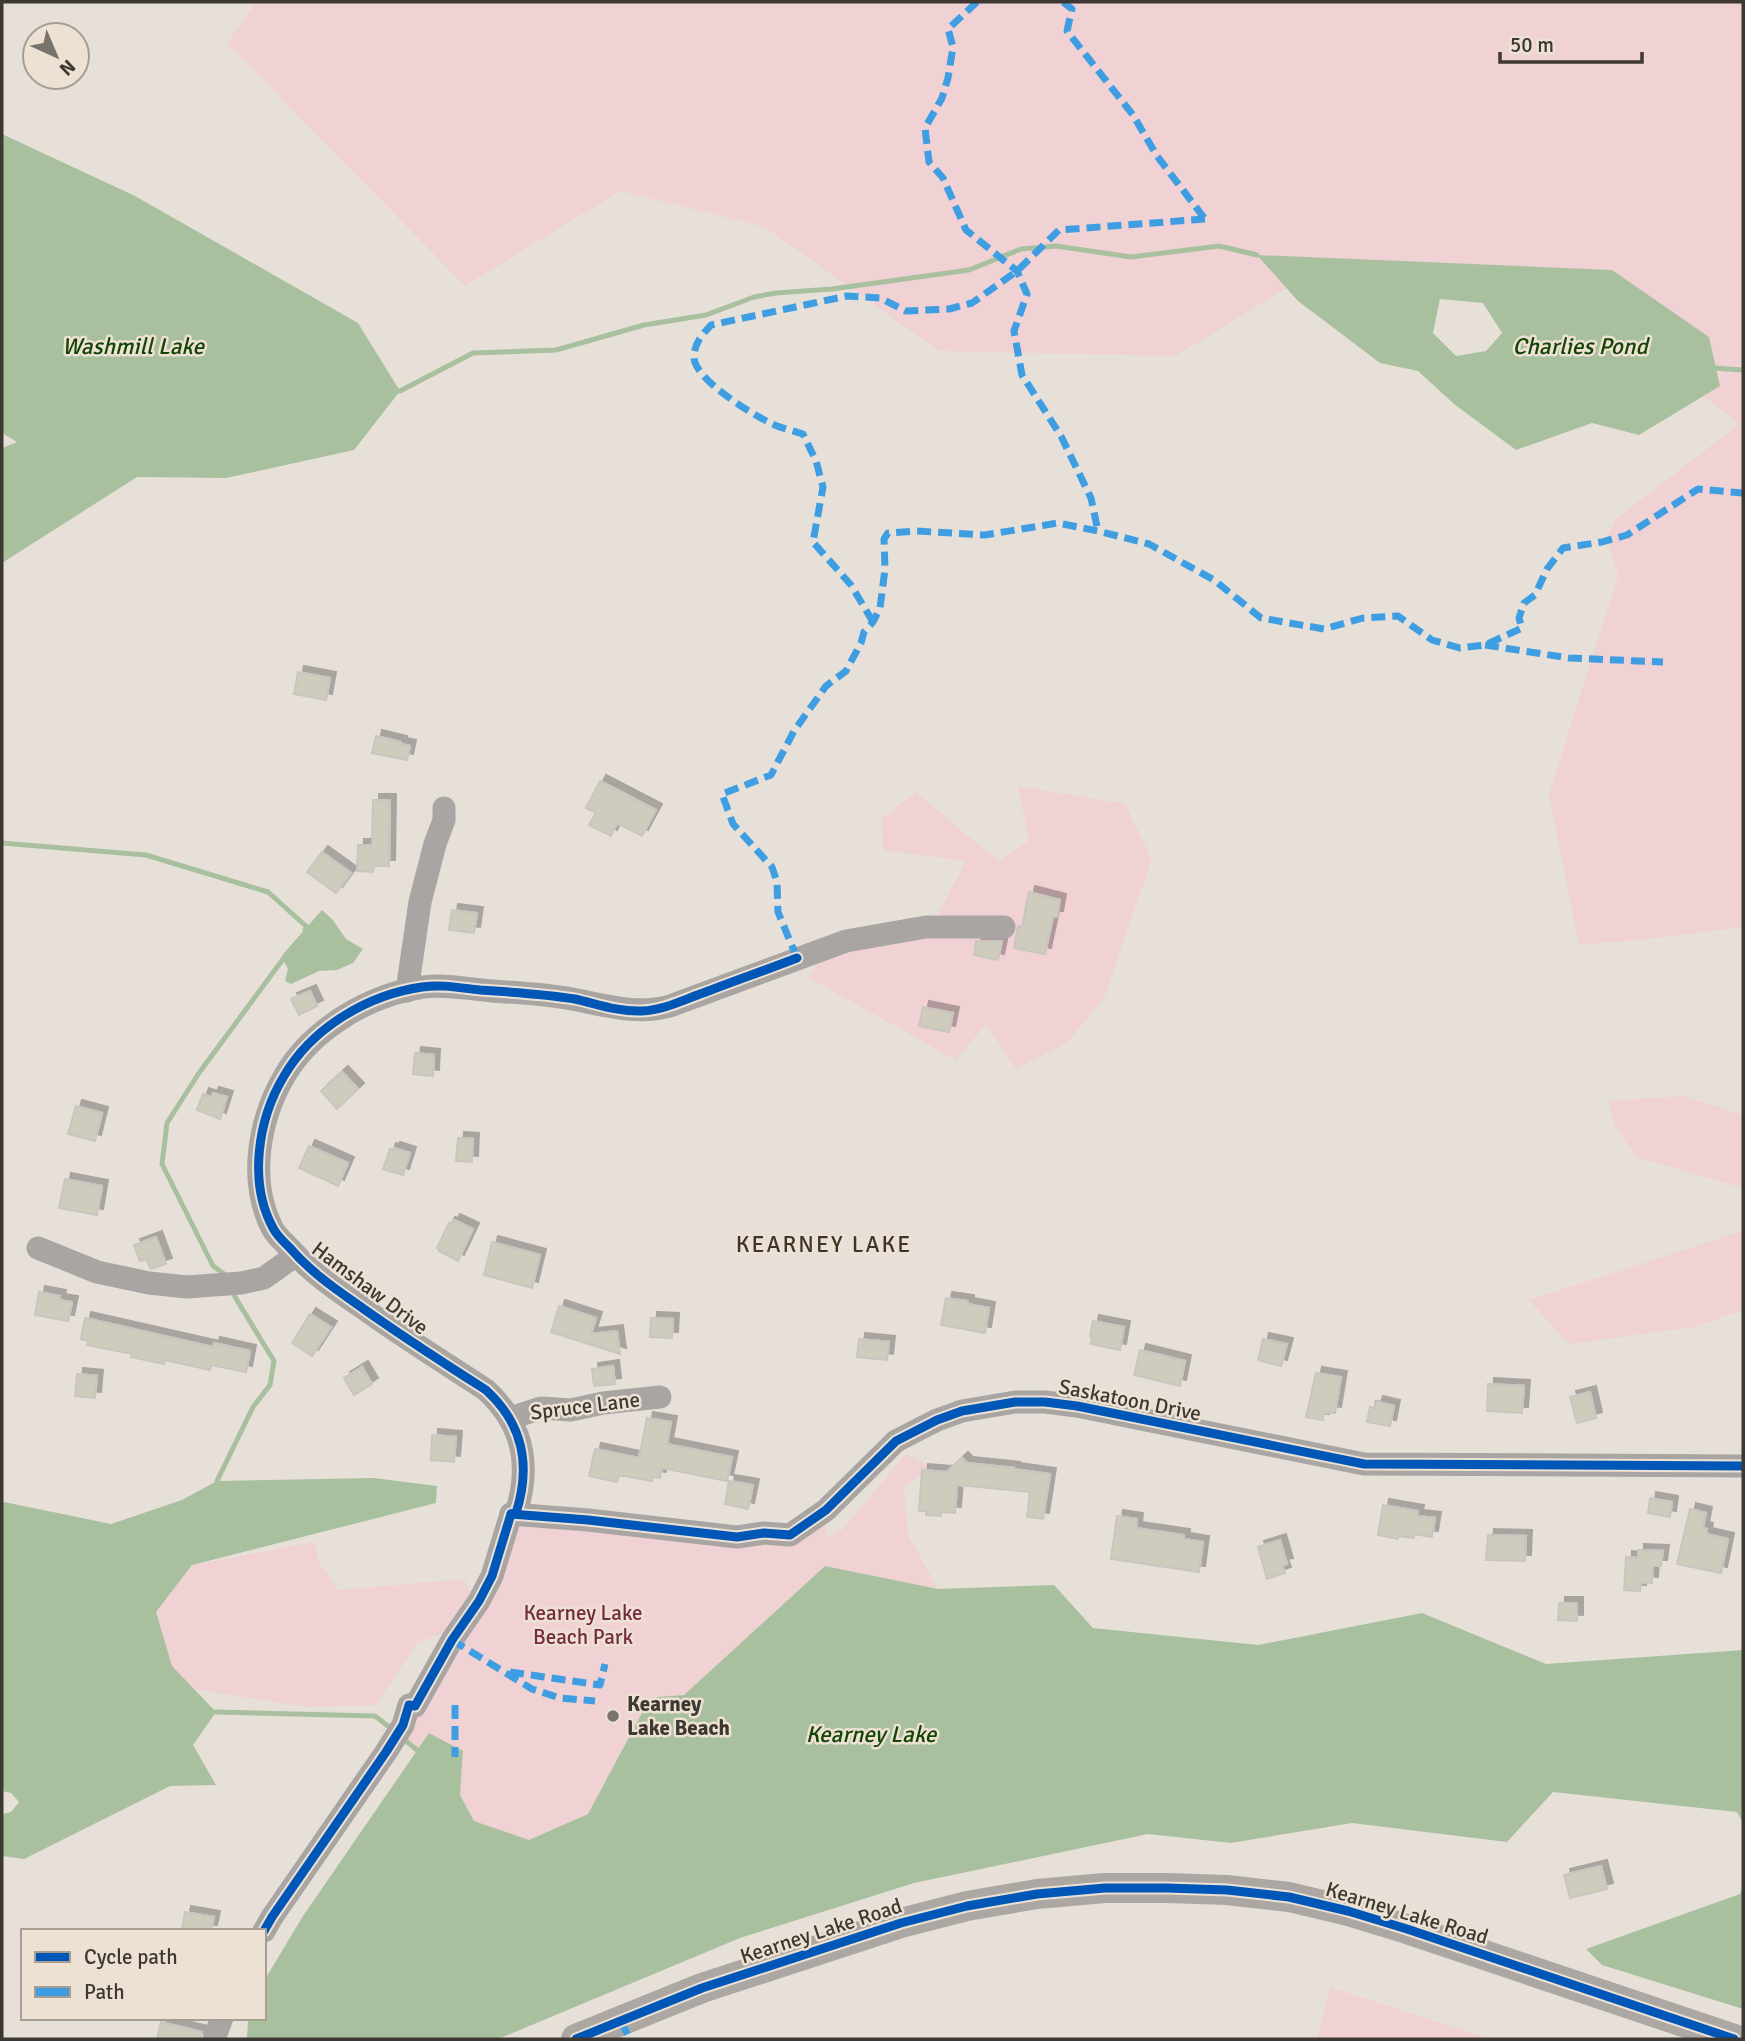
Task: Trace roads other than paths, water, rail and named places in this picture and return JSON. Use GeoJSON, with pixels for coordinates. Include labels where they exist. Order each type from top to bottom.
{"type":"FeatureCollection","features":[{"type":"Feature","properties":{"kind":"main road","name":"Kearney Lake Road"},"geometry":{"type":"LineString","coordinates":[[576,2039],[702,1988],[901,1923],[967,1906],[1037,1895],[1118,1888],[1227,1890],[1289,1897],[1348,1911],[1734,2039]]}},
{"type":"Feature","properties":{"kind":"street"},"geometry":{"type":"LineString","coordinates":[[407,991],[420,902],[444,820],[444,808]]}},
{"type":"Feature","properties":{"kind":"street","name":"Hamshaw Drive"},"geometry":{"type":"LineString","coordinates":[[265,1929],[403,1725],[409,1705],[415,1706],[452,1640],[479,1601],[492,1576],[511,1514],[516,1513],[523,1492],[525,1471],[522,1450],[502,1405],[486,1390],[386,1325],[310,1270],[273,1230],[261,1188],[261,1136],[271,1102],[297,1056],[336,1020],[368,1004],[423,987],[449,986],[575,999],[623,1010],[648,1011],[670,1006],[846,941],[898,930],[952,926],[1004,928]]}},
{"type":"Feature","properties":{"kind":"street"},"geometry":{"type":"LineString","coordinates":[[38,1248],[97,1272],[149,1283],[187,1287],[232,1284],[264,1278],[296,1255]]}},
{"type":"Feature","properties":{"kind":"street","name":"Spruce Lane"},"geometry":{"type":"LineString","coordinates":[[511,1421],[541,1408],[571,1410],[603,1403],[660,1397]]}},
{"type":"Feature","properties":{"kind":"street","name":"Saskatoon Drive"},"geometry":{"type":"LineString","coordinates":[[511,1514],[737,1537],[764,1533],[790,1535],[826,1510],[896,1441],[937,1420],[962,1412],[1015,1402],[1077,1406],[1364,1464],[1743,1466]]}},
{"type":"Feature","properties":{"kind":"street"},"geometry":{"type":"LineString","coordinates":[[214,2039],[221,2020]]}},
{"type":"Feature","properties":{"kind":"water","name":"Washmill Lake"},"geometry":{"type":"Polygon","coordinates":[[[2,134],[135,196],[358,323],[400,391],[354,450],[226,478],[137,477],[2,563],[2,448],[17,442],[2,433],[2,134]]]}},
{"type":"Feature","properties":{"kind":"water","name":"Charlies Pond"},"geometry":{"type":"Polygon","coordinates":[[[1257,255],[1612,270],[1709,337],[1720,386],[1639,435],[1592,423],[1516,450],[1454,404],[1418,371],[1380,363],[1298,301],[1257,255]],[[1440,299],[1433,333],[1456,356],[1486,351],[1502,333],[1483,303],[1440,299]]]}},
{"type":"Feature","properties":{"kind":"water"},"geometry":{"type":"Polygon","coordinates":[[[322,910],[346,939],[363,949],[353,963],[337,970],[319,971],[291,984],[285,981],[288,969],[283,959],[284,953],[322,910]]]}},
{"type":"Feature","properties":{"kind":"water"},"geometry":{"type":"Polygon","coordinates":[[[374,1478],[437,1486],[436,1503],[192,1565],[156,1612],[172,1666],[216,1712],[193,1745],[216,1785],[170,1786],[24,1859],[2,1856],[2,1814],[11,1812],[19,1802],[11,1793],[2,1791],[2,1504],[4,1502],[111,1524],[182,1500],[217,1481],[374,1478]]]}},
{"type":"Feature","properties":{"kind":"water","name":"Kearney Lake"},"geometry":{"type":"Polygon","coordinates":[[[825,1566],[938,1589],[1054,1585],[1093,1628],[1258,1645],[1422,1613],[1546,1664],[1743,1650],[1743,1823],[1737,1812],[1553,1792],[1507,1842],[1352,1823],[1231,1843],[1148,1834],[914,1883],[740,1938],[503,2037],[247,2039],[248,2020],[266,2020],[266,1978],[303,1916],[429,1733],[463,1751],[460,1795],[474,1821],[529,1840],[588,1814],[643,1711],[657,1697],[684,1695],[825,1566]]]}},
{"type":"Feature","properties":{"kind":"water"},"geometry":{"type":"Polygon","coordinates":[[[1743,1886],[1743,2009],[1602,1965],[1586,1949],[1740,1894],[1743,1886]]]}},
{"type":"Feature","properties":{"kind":"waterway"},"geometry":{"type":"LineString","coordinates":[[400,391],[473,353],[556,350],[644,325],[706,315],[754,297],[969,270],[1021,249],[1056,246],[1131,257],[1219,246],[1257,255]]}},
{"type":"Feature","properties":{"kind":"waterway"},"geometry":{"type":"LineString","coordinates":[[1714,368],[1743,370]]}},
{"type":"Feature","properties":{"kind":"waterway"},"geometry":{"type":"LineString","coordinates":[[2,843],[146,855],[268,892],[307,927],[305,930]]}},
{"type":"Feature","properties":{"kind":"waterway"},"geometry":{"type":"LineString","coordinates":[[227,1276],[213,1266],[162,1164],[167,1123],[199,1073],[286,955]]}},
{"type":"Feature","properties":{"kind":"waterway"},"geometry":{"type":"LineString","coordinates":[[217,1481],[253,1407],[270,1385],[274,1361],[232,1288]]}},
{"type":"Feature","properties":{"kind":"waterway"},"geometry":{"type":"LineString","coordinates":[[216,1712],[375,1716],[393,1730]]}},
{"type":"Feature","properties":{"kind":"waterway"},"geometry":{"type":"LineString","coordinates":[[401,1737],[417,1750]]}},
{"type":"Feature","properties":{"kind":"place","name":"Kearney Lake Beach"},"geometry":{"type":"Point","coordinates":[613,1716]}},
{"type":"Feature","properties":{"kind":"district","name":"KEARNEY LAKE"},"geometry":{"type":"Point","coordinates":[824,1244]}},
{"type":"Feature","properties":{"kind":"park label","name":"Kearney Lake Beach Park"},"geometry":{"type":"Point","coordinates":[583,1625]}}]}
